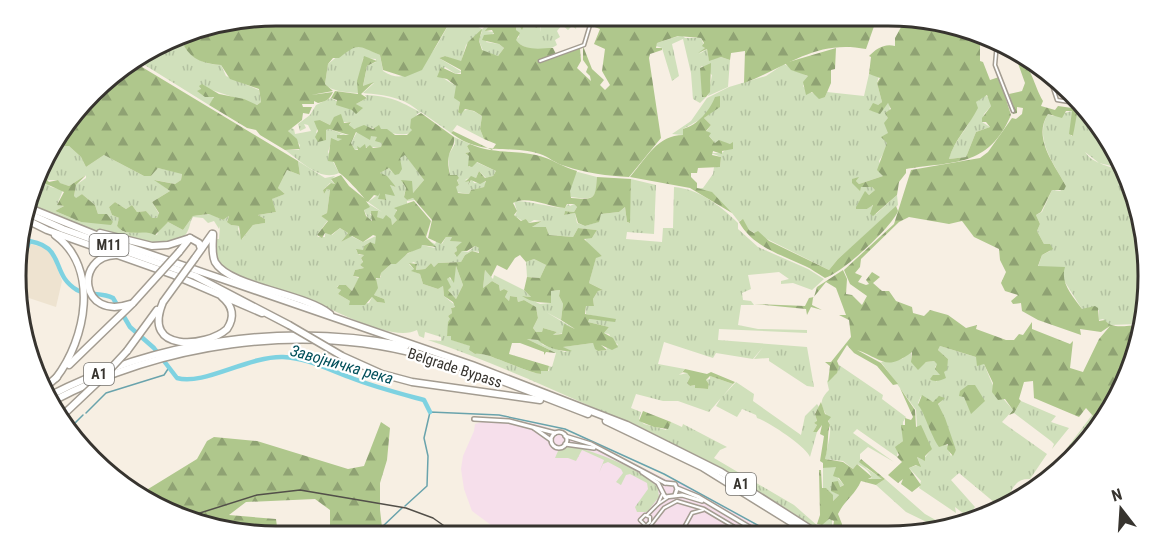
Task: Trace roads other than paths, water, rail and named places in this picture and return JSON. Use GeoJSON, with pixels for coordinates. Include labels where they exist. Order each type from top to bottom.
{"type":"FeatureCollection","features":[{"type":"Feature","properties":{"kind":"highway","name":"M11"},"geometry":{"type":"LineString","coordinates":[[34,210],[89,232],[335,318]]}},
{"type":"Feature","properties":{"kind":"highway","name":"M11"},"geometry":{"type":"LineString","coordinates":[[33,216],[63,229],[195,276],[282,321]]}},
{"type":"Feature","properties":{"kind":"highway"},"geometry":{"type":"LineString","coordinates":[[31,222],[47,230],[212,290],[282,321],[366,368],[399,380],[522,396],[588,414]]}},
{"type":"Feature","properties":{"kind":"highway"},"geometry":{"type":"LineString","coordinates":[[47,230],[74,253],[85,285],[93,298],[104,306],[118,308],[133,303]]}},
{"type":"Feature","properties":{"kind":"highway"},"geometry":{"type":"LineString","coordinates":[[89,232],[152,246],[164,246],[190,238],[199,243],[201,249]]}},
{"type":"Feature","properties":{"kind":"highway"},"geometry":{"type":"LineString","coordinates":[[66,411],[112,368],[213,234],[214,258],[226,273],[313,304],[335,318],[430,352]]}},
{"type":"Feature","properties":{"kind":"highway"},"geometry":{"type":"LineString","coordinates":[[50,383],[133,303],[190,238]]}},
{"type":"Feature","properties":{"kind":"highway"},"geometry":{"type":"LineString","coordinates":[[56,378],[68,362],[78,339],[82,296],[91,269],[99,260],[111,255],[123,256]]}},
{"type":"Feature","properties":{"kind":"highway"},"geometry":{"type":"LineString","coordinates":[[163,302],[157,316],[158,326],[164,336],[173,341],[213,336],[225,332],[233,316],[231,307],[212,290]]}},
{"type":"Feature","properties":{"kind":"highway","name":"Belgrade Bypass"},"geometry":{"type":"LineString","coordinates":[[172,353],[249,338],[306,336],[366,340],[430,352]]}},
{"type":"Feature","properties":{"kind":"highway","name":"Belgrade Bypass"},"geometry":{"type":"LineString","coordinates":[[172,353],[275,341],[324,341],[378,346],[433,358],[588,414]]}},
{"type":"Feature","properties":{"kind":"highway","name":"A1"},"geometry":{"type":"LineString","coordinates":[[430,352],[536,389],[645,433],[747,488],[806,526]]}},
{"type":"Feature","properties":{"kind":"highway"},"geometry":{"type":"LineString","coordinates":[[155,358],[172,353]]}},
{"type":"Feature","properties":{"kind":"highway","name":"A1"},"geometry":{"type":"LineString","coordinates":[[55,393],[100,374],[155,358]]}},
{"type":"Feature","properties":{"kind":"highway","name":"A1"},"geometry":{"type":"LineString","coordinates":[[58,399],[155,358]]}},
{"type":"Feature","properties":{"kind":"highway","name":"A1"},"geometry":{"type":"LineString","coordinates":[[588,414],[634,433],[702,467],[745,491],[798,526]]}},
{"type":"Feature","properties":{"kind":"street"},"geometry":{"type":"LineString","coordinates":[[540,61],[584,45],[590,26]]}},
{"type":"Feature","properties":{"kind":"street"},"geometry":{"type":"LineString","coordinates":[[996,50],[995,65],[1013,111]]}},
{"type":"Feature","properties":{"kind":"street"},"geometry":{"type":"LineString","coordinates":[[1053,89],[1057,100],[1066,102]]}},
{"type":"Feature","properties":{"kind":"street"},"geometry":{"type":"LineString","coordinates":[[474,419],[509,421],[555,433],[562,432],[565,436],[665,483],[673,483],[677,488],[745,525]]}},
{"type":"Feature","properties":{"kind":"street"},"geometry":{"type":"LineString","coordinates":[[534,428],[557,447],[575,443],[599,450]]}},
{"type":"Feature","properties":{"kind":"street"},"geometry":{"type":"LineString","coordinates":[[551,440],[555,433]]}},
{"type":"Feature","properties":{"kind":"street"},"geometry":{"type":"LineString","coordinates":[[565,436],[565,444]]}},
{"type":"Feature","properties":{"kind":"street"},"geometry":{"type":"LineString","coordinates":[[641,470],[661,488],[663,495],[667,498]]}},
{"type":"Feature","properties":{"kind":"street"},"geometry":{"type":"LineString","coordinates":[[661,488],[665,483]]}},
{"type":"Feature","properties":{"kind":"street"},"geometry":{"type":"LineString","coordinates":[[675,495],[677,488]]}},
{"type":"Feature","properties":{"kind":"street"},"geometry":{"type":"LineString","coordinates":[[655,508],[641,517],[644,524],[650,518],[663,495]]}},
{"type":"Feature","properties":{"kind":"street"},"geometry":{"type":"LineString","coordinates":[[658,504],[675,495],[703,501]]}},
{"type":"Feature","properties":{"kind":"street"},"geometry":{"type":"LineString","coordinates":[[651,526],[660,512],[672,502],[685,502],[704,509],[733,526]]}},
{"type":"Feature","properties":{"kind":"street"},"geometry":{"type":"LineString","coordinates":[[685,526],[691,514],[704,509]]}},
{"type":"Feature","properties":{"kind":"street"},"geometry":{"type":"LineString","coordinates":[[647,515],[650,518]]}},
{"type":"Feature","properties":{"kind":"waterway","name":"Завојничка река"},"geometry":{"type":"LineString","coordinates":[[28,241],[46,247],[52,253],[68,283],[77,290],[113,298],[130,327],[154,348],[177,378],[200,378],[269,358],[300,359],[358,381],[424,400],[430,412]]}},
{"type":"Feature","properties":{"kind":"waterway"},"geometry":{"type":"LineString","coordinates":[[27,249],[30,241]]}},
{"type":"Feature","properties":{"kind":"waterway"},"geometry":{"type":"LineString","coordinates":[[86,413],[106,393],[164,375],[168,369]]}},
{"type":"Feature","properties":{"kind":"waterway"},"geometry":{"type":"LineString","coordinates":[[405,506],[427,486],[428,456],[424,438],[430,412],[499,415],[565,429],[664,474],[759,526]]}},
{"type":"Feature","properties":{"kind":"waterway"},"geometry":{"type":"LineString","coordinates":[[74,424],[83,415]]}},
{"type":"Feature","properties":{"kind":"waterway"},"geometry":{"type":"LineString","coordinates":[[383,526],[402,508]]}},
{"type":"Feature","properties":{"kind":"railway"},"geometry":{"type":"LineString","coordinates":[[199,513],[257,495],[300,490],[406,508],[433,518],[444,526]]}}]}
